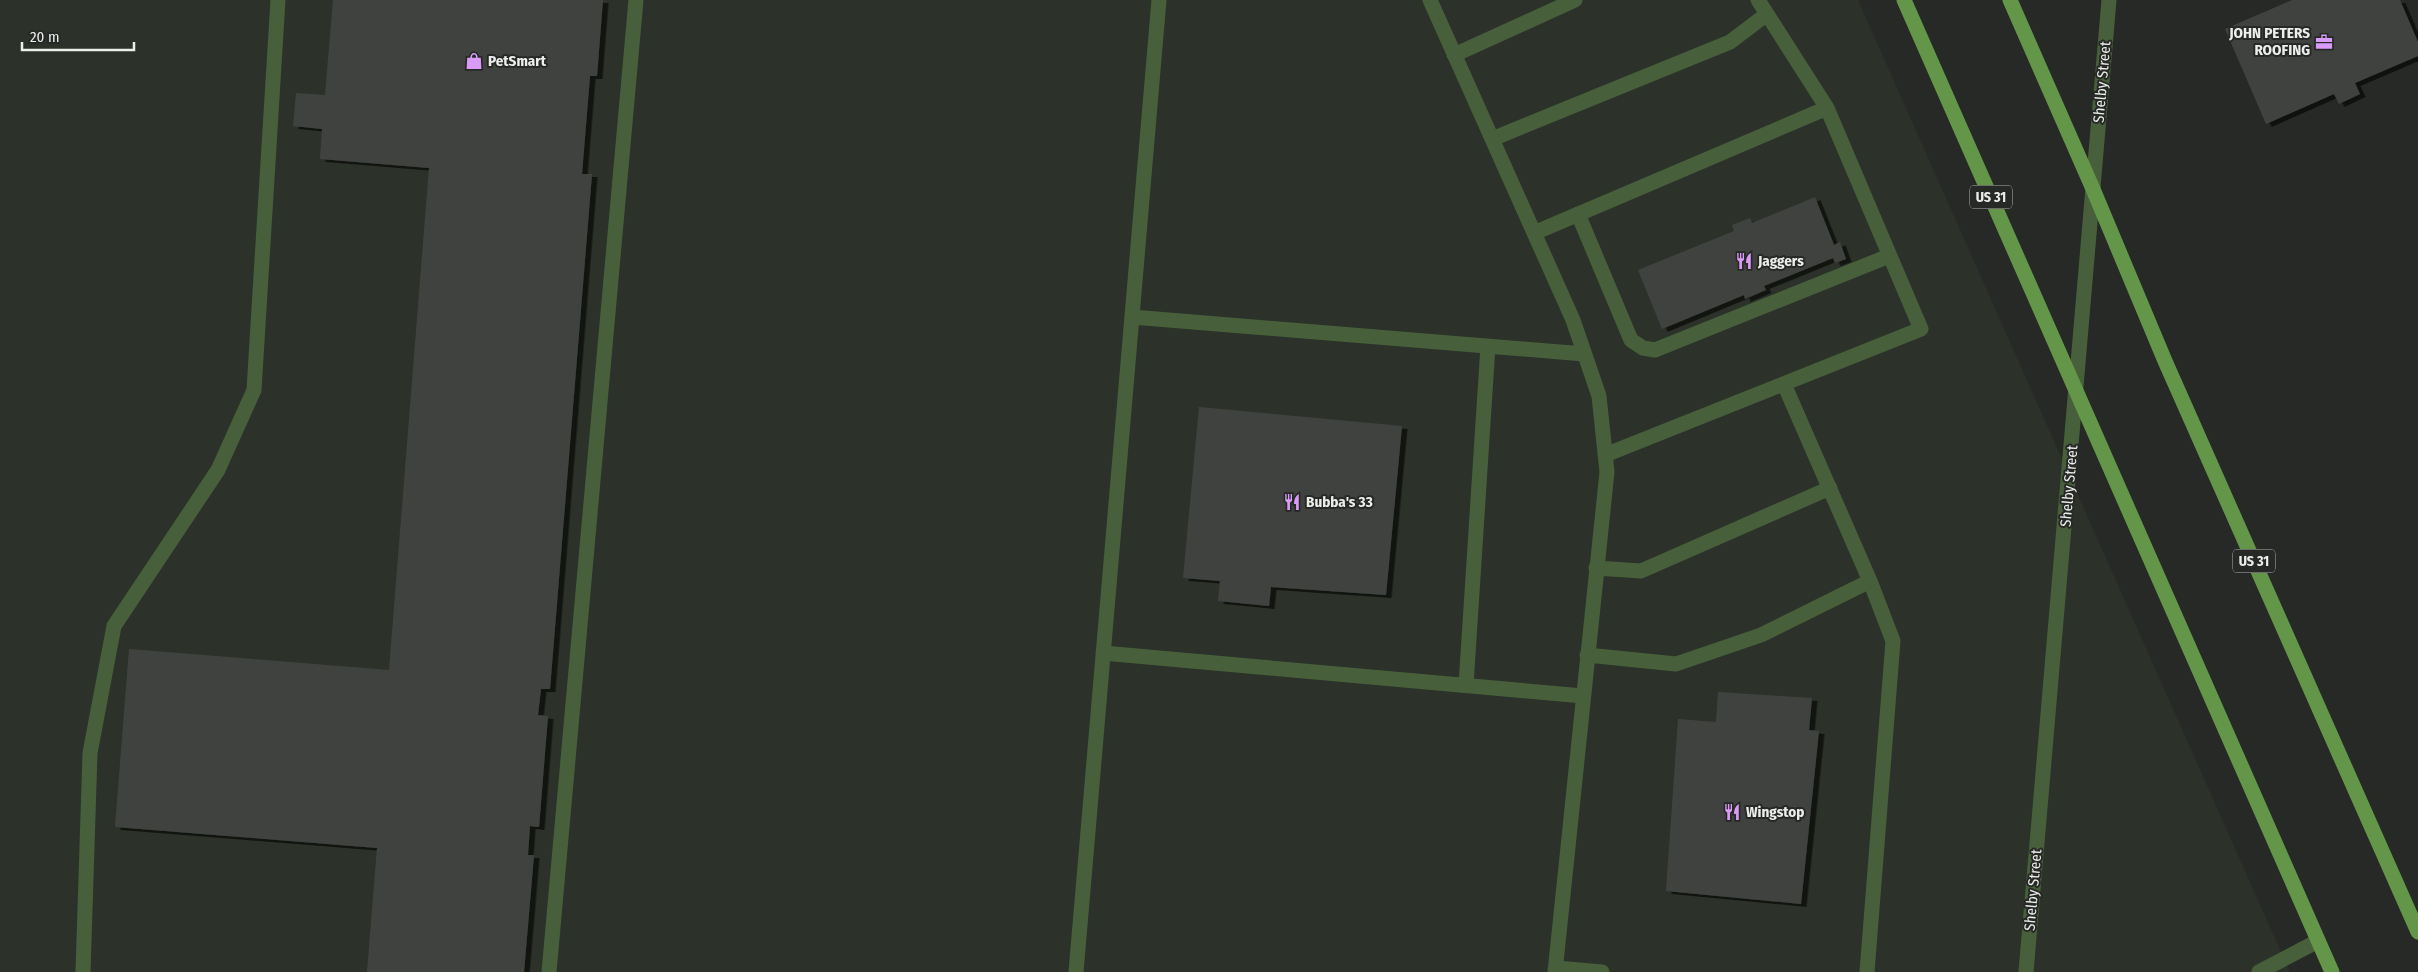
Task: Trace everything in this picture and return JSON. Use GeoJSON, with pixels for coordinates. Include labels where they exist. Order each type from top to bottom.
{"type":"FeatureCollection","features":[{"type":"Feature","properties":{"kind":"main road","name":"US 31"},"geometry":{"type":"LineString","coordinates":[[1904,0],[2332,972]]}},
{"type":"Feature","properties":{"kind":"main road","name":"US 31"},"geometry":{"type":"LineString","coordinates":[[2010,0],[2093,189],[2165,361],[2418,932]]}},
{"type":"Feature","properties":{"kind":"street"},"geometry":{"type":"LineString","coordinates":[[84,972],[90,753],[114,626],[218,470],[254,390],[278,0]]}},
{"type":"Feature","properties":{"kind":"street"},"geometry":{"type":"LineString","coordinates":[[549,972],[636,0]]}},
{"type":"Feature","properties":{"kind":"street"},"geometry":{"type":"LineString","coordinates":[[1076,972],[1159,0]]}},
{"type":"Feature","properties":{"kind":"street"},"geometry":{"type":"LineString","coordinates":[[1430,0],[1573,320],[1599,396],[1607,472],[1555,970],[1602,972]]}},
{"type":"Feature","properties":{"kind":"street"},"geometry":{"type":"LineString","coordinates":[[1454,54],[1575,0]]}},
{"type":"Feature","properties":{"kind":"street"},"geometry":{"type":"LineString","coordinates":[[1605,455],[1921,329],[1827,108],[1758,0]]}},
{"type":"Feature","properties":{"kind":"street","name":"Shelby Street"},"geometry":{"type":"LineString","coordinates":[[2026,972],[2077,394],[2109,0]]}},
{"type":"Feature","properties":{"kind":"street"},"geometry":{"type":"LineString","coordinates":[[1492,139],[1730,42],[1767,14]]}},
{"type":"Feature","properties":{"kind":"street"},"geometry":{"type":"LineString","coordinates":[[1534,232],[1827,108]]}},
{"type":"Feature","properties":{"kind":"street"},"geometry":{"type":"LineString","coordinates":[[1578,214],[1631,340],[1642,348],[1655,350],[1890,256]]}},
{"type":"Feature","properties":{"kind":"street"},"geometry":{"type":"LineString","coordinates":[[1132,317],[1584,354]]}},
{"type":"Feature","properties":{"kind":"street"},"geometry":{"type":"LineString","coordinates":[[1466,685],[1488,346]]}},
{"type":"Feature","properties":{"kind":"street"},"geometry":{"type":"LineString","coordinates":[[1784,384],[1870,582],[1893,641],[1867,972]]}},
{"type":"Feature","properties":{"kind":"street"},"geometry":{"type":"LineString","coordinates":[[1596,568],[1641,571],[1830,488]]}},
{"type":"Feature","properties":{"kind":"street"},"geometry":{"type":"LineString","coordinates":[[1587,655],[1676,664],[1761,635],[1870,582]]}},
{"type":"Feature","properties":{"kind":"street"},"geometry":{"type":"LineString","coordinates":[[1104,653],[1583,696]]}},
{"type":"Feature","properties":{"kind":"street"},"geometry":{"type":"LineString","coordinates":[[2259,972],[2318,941]]}},
{"type":"Feature","properties":{"kind":"shaded area"},"geometry":{"type":"Polygon","coordinates":[[[0,0],[1858,0],[2290,972],[0,972],[0,0]]]}},
{"type":"Feature","properties":{"kind":"building"},"geometry":{"type":"Polygon","coordinates":[[[333,0],[603,0],[597,76],[590,76],[582,174],[592,174],[550,689],[541,689],[538,715],[548,716],[539,827],[530,826],[528,855],[534,855],[524,972],[367,972],[377,848],[115,827],[129,649],[389,670],[429,168],[320,159],[322,129],[293,126],[296,93],[325,95],[333,0]]]}},
{"type":"Feature","properties":{"kind":"building"},"geometry":{"type":"Polygon","coordinates":[[[2292,0],[2400,0],[2418,42],[2418,56],[2355,83],[2360,94],[2339,104],[2334,94],[2266,124],[2225,29],[2292,0]]]}},
{"type":"Feature","properties":{"kind":"building","name":"Jaggers"},"geometry":{"type":"Polygon","coordinates":[[[1815,197],[1834,245],[1840,242],[1846,259],[1835,263],[1833,258],[1764,286],[1766,290],[1745,299],[1744,295],[1662,329],[1638,270],[1734,231],[1732,225],[1750,218],[1752,223],[1815,197]]]}},
{"type":"Feature","properties":{"kind":"building","name":"Bubba's 33"},"geometry":{"type":"Polygon","coordinates":[[[1199,407],[1402,426],[1386,595],[1271,587],[1269,606],[1218,601],[1220,581],[1183,578],[1199,407]]]}},
{"type":"Feature","properties":{"kind":"building"},"geometry":{"type":"Polygon","coordinates":[[[1718,692],[1812,698],[1809,730],[1819,731],[1801,904],[1666,891],[1678,719],[1716,722],[1718,692]]]}},
{"type":"Feature","properties":{"kind":"place","name":"JOHN PETERS ROOFING"},"geometry":{"type":"Point","coordinates":[2324,42]}},
{"type":"Feature","properties":{"kind":"place","name":"PetSmart"},"geometry":{"type":"Point","coordinates":[474,61]}},
{"type":"Feature","properties":{"kind":"place","name":"Jaggers"},"geometry":{"type":"Point","coordinates":[1744,261]}},
{"type":"Feature","properties":{"kind":"place","name":"Bubba's 33"},"geometry":{"type":"Point","coordinates":[1292,502]}},
{"type":"Feature","properties":{"kind":"place","name":"Wingstop"},"geometry":{"type":"Point","coordinates":[1732,812]}}]}
